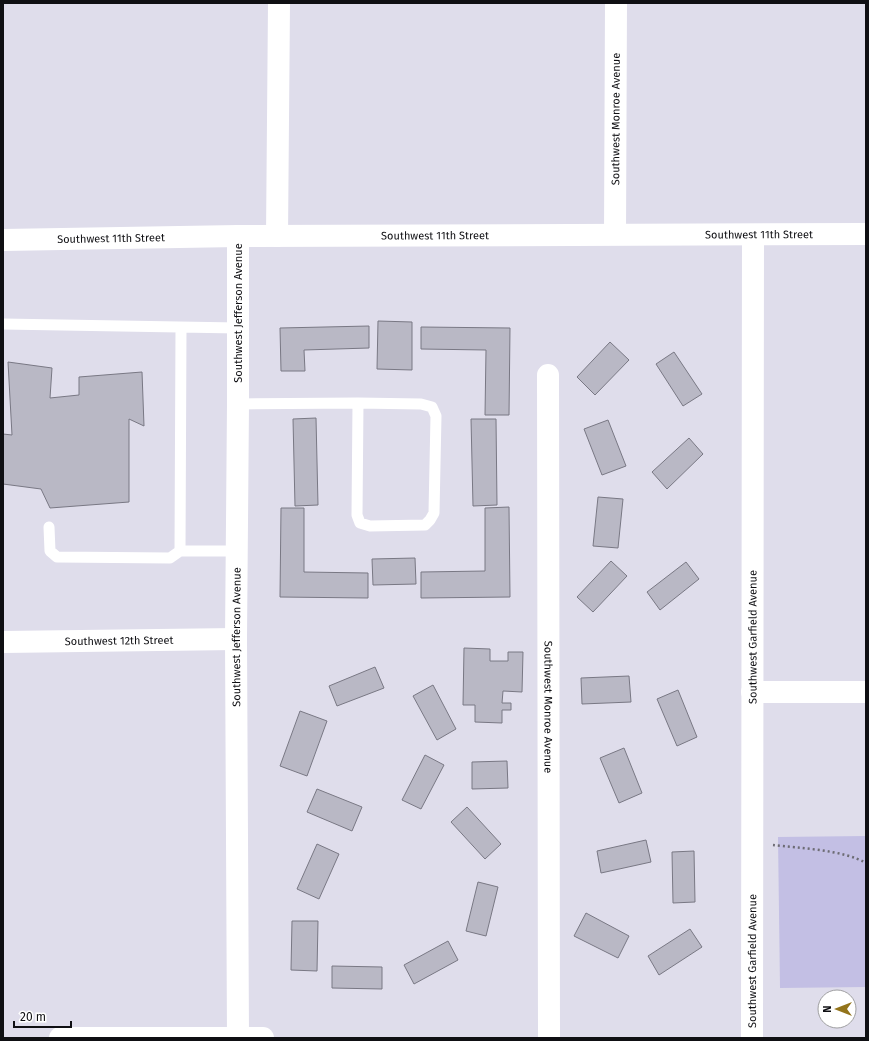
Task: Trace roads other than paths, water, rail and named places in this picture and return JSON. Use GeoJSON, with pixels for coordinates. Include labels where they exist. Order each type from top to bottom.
{"type":"FeatureCollection","features":[{"type":"Feature","properties":{"kind":"street"},"geometry":{"type":"LineString","coordinates":[[278,236],[279,3]]}},
{"type":"Feature","properties":{"kind":"street","name":"Southwest Monroe Avenue"},"geometry":{"type":"LineString","coordinates":[[615,234],[616,3]]}},
{"type":"Feature","properties":{"kind":"street","name":"Southwest 11th Street"},"geometry":{"type":"LineString","coordinates":[[3,240],[238,236],[866,234]]}},
{"type":"Feature","properties":{"kind":"street","name":"Southwest Garfield Avenue"},"geometry":{"type":"LineString","coordinates":[[752,1038],[753,235]]}},
{"type":"Feature","properties":{"kind":"street","name":"Southwest Jefferson Avenue"},"geometry":{"type":"LineString","coordinates":[[238,236],[236,551],[238,1038]]}},
{"type":"Feature","properties":{"kind":"street","name":"Southwest Monroe Avenue"},"geometry":{"type":"LineString","coordinates":[[548,376],[549,1038]]}},
{"type":"Feature","properties":{"kind":"street","name":"Southwest 12th Street"},"geometry":{"type":"LineString","coordinates":[[3,642],[236,639]]}},
{"type":"Feature","properties":{"kind":"street"},"geometry":{"type":"LineString","coordinates":[[752,692],[866,692]]}},
{"type":"Feature","properties":{"kind":"street"},"geometry":{"type":"LineString","coordinates":[[60,1038],[263,1038]]}},
{"type":"Feature","properties":{"kind":"lane"},"geometry":{"type":"LineString","coordinates":[[3,324],[238,328]]}},
{"type":"Feature","properties":{"kind":"lane"},"geometry":{"type":"LineString","coordinates":[[180,551],[182,328]]}},
{"type":"Feature","properties":{"kind":"lane"},"geometry":{"type":"LineString","coordinates":[[238,404],[358,403],[420,404],[432,407],[436,416],[434,514],[425,525],[370,526],[360,524],[357,515],[358,403]]}},
{"type":"Feature","properties":{"kind":"lane"},"geometry":{"type":"LineString","coordinates":[[49,527],[50,551],[57,557],[170,558],[180,551],[236,551]]}}]}
